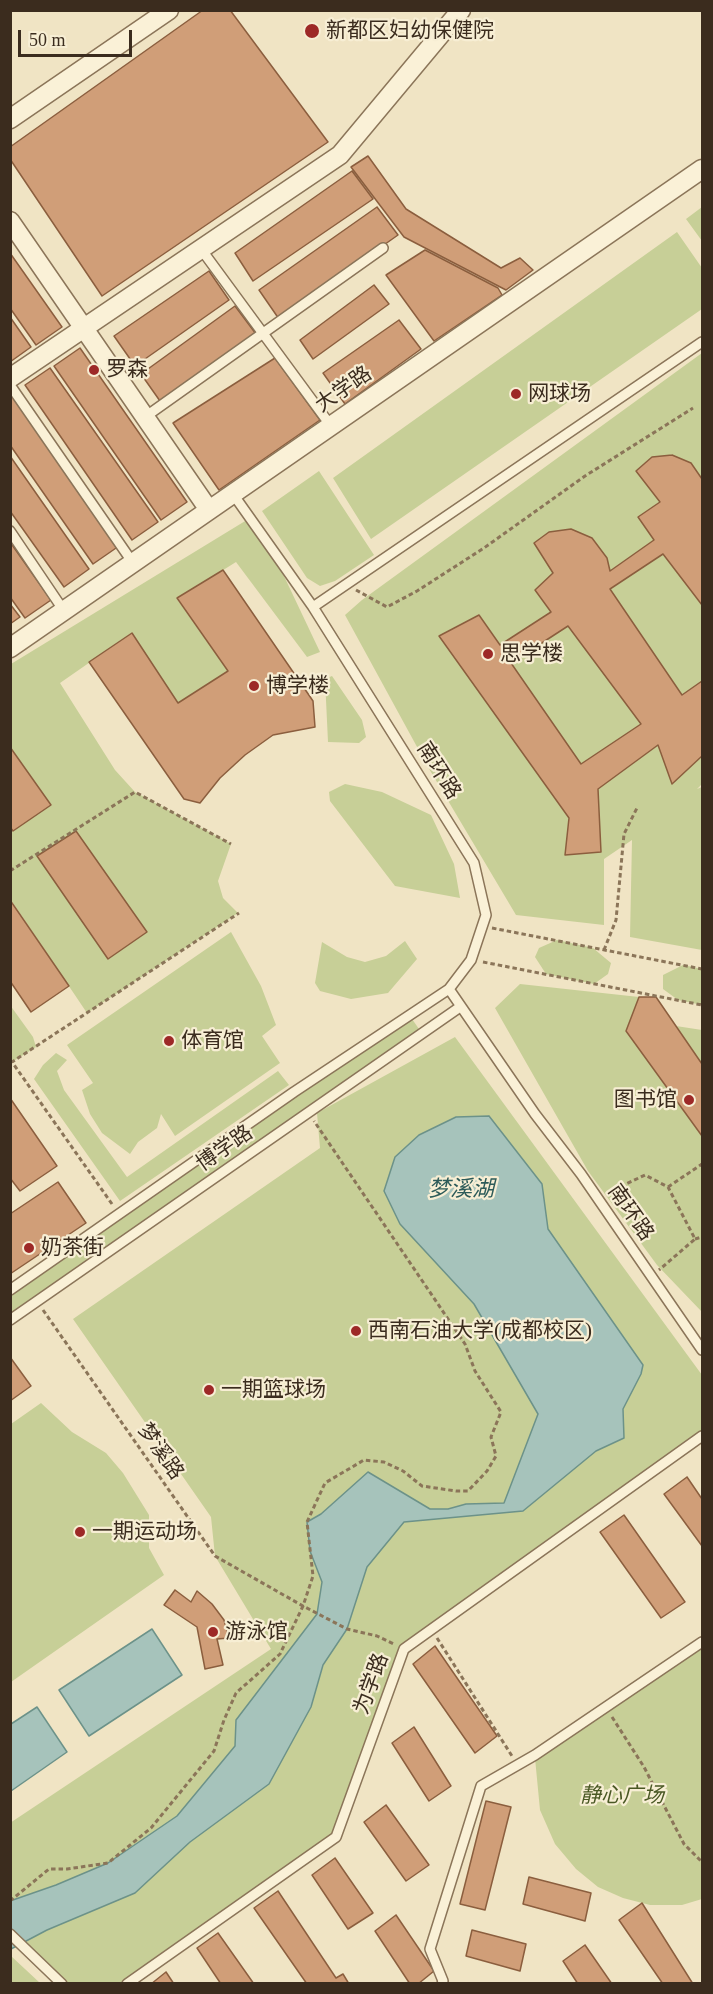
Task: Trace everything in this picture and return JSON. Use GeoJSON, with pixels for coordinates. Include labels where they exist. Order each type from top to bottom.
{"type":"FeatureCollection","features":[{"type":"Feature","properties":{"kind":"street"},"geometry":{"type":"LineString","coordinates":[[10,119],[168,10]]}},
{"type":"Feature","properties":{"kind":"street"},"geometry":{"type":"LineString","coordinates":[[10,378],[340,155],[461,10]]}},
{"type":"Feature","properties":{"kind":"street","name":"大学路"},"geometry":{"type":"LineString","coordinates":[[10,648],[702,169]]}},
{"type":"Feature","properties":{"kind":"street"},"geometry":{"type":"LineString","coordinates":[[10,221],[209,510]]}},
{"type":"Feature","properties":{"kind":"lane"},"geometry":{"type":"LineString","coordinates":[[145,417],[383,248]]}},
{"type":"Feature","properties":{"kind":"lane"},"geometry":{"type":"LineString","coordinates":[[201,249],[331,426]]}},
{"type":"Feature","properties":{"kind":"lane"},"geometry":{"type":"LineString","coordinates":[[314,607],[702,342]]}},
{"type":"Feature","properties":{"kind":"lane"},"geometry":{"type":"LineString","coordinates":[[10,385],[133,563]]}},
{"type":"Feature","properties":{"kind":"lane","name":"南环路"},"geometry":{"type":"LineString","coordinates":[[233,494],[314,607],[474,863],[486,915],[471,960],[449,989],[598,1198],[702,1350]]}},
{"type":"Feature","properties":{"kind":"lane"},"geometry":{"type":"LineString","coordinates":[[10,531],[64,611]]}},
{"type":"Feature","properties":{"kind":"lane","name":"博学路"},"geometry":{"type":"LineString","coordinates":[[10,1290],[285,1099],[449,989]]}},
{"type":"Feature","properties":{"kind":"lane","name":"博学路"},"geometry":{"type":"LineString","coordinates":[[10,1320],[460,1007]]}},
{"type":"Feature","properties":{"kind":"lane","name":"为学路"},"geometry":{"type":"LineString","coordinates":[[128,1983],[336,1837],[404,1649],[702,1436]]}},
{"type":"Feature","properties":{"kind":"lane"},"geometry":{"type":"LineString","coordinates":[[443,1983],[430,1949],[481,1786],[518,1766],[702,1642]]}},
{"type":"Feature","properties":{"kind":"lane"},"geometry":{"type":"LineString","coordinates":[[10,1934],[62,1983]]}},
{"type":"Feature","properties":{"kind":"path"},"geometry":{"type":"LineString","coordinates":[[346,585],[387,607],[417,591],[484,548],[585,476],[693,408]]}},
{"type":"Feature","properties":{"kind":"path"},"geometry":{"type":"LineString","coordinates":[[10,871],[135,792],[231,844]]}},
{"type":"Feature","properties":{"kind":"path"},"geometry":{"type":"LineString","coordinates":[[604,950],[616,920],[624,834],[638,806]]}},
{"type":"Feature","properties":{"kind":"path"},"geometry":{"type":"LineString","coordinates":[[119,1214],[11,1061],[239,913]]}},
{"type":"Feature","properties":{"kind":"path"},"geometry":{"type":"LineString","coordinates":[[483,926],[702,969]]}},
{"type":"Feature","properties":{"kind":"path"},"geometry":{"type":"LineString","coordinates":[[471,960],[702,1005]]}},
{"type":"Feature","properties":{"kind":"path"},"geometry":{"type":"LineString","coordinates":[[10,1901],[49,1869],[67,1869],[108,1863],[151,1828],[214,1750],[236,1694],[280,1654],[303,1606],[313,1576],[307,1522],[325,1483],[364,1461],[384,1462],[403,1471],[422,1486],[468,1491],[487,1472],[496,1456],[491,1437],[501,1412],[475,1371],[465,1344],[308,1112]]}},
{"type":"Feature","properties":{"kind":"path"},"geometry":{"type":"LineString","coordinates":[[668,1188],[702,1164]]}},
{"type":"Feature","properties":{"kind":"path"},"geometry":{"type":"LineString","coordinates":[[598,1198],[645,1175],[668,1188],[695,1239]]}},
{"type":"Feature","properties":{"kind":"path"},"geometry":{"type":"LineString","coordinates":[[651,1276],[695,1239],[702,1237]]}},
{"type":"Feature","properties":{"kind":"path","name":"梦溪路"},"geometry":{"type":"LineString","coordinates":[[37,1302],[215,1556],[347,1629],[377,1636],[404,1649]]}},
{"type":"Feature","properties":{"kind":"path"},"geometry":{"type":"LineString","coordinates":[[432,1629],[518,1766]]}},
{"type":"Feature","properties":{"kind":"path"},"geometry":{"type":"LineString","coordinates":[[605,1708],[644,1767],[684,1844],[702,1862]]}},
{"type":"Feature","properties":{"kind":"green space"},"geometry":{"type":"Polygon","coordinates":[[[702,207],[702,241],[686,219],[702,207]]]}},
{"type":"Feature","properties":{"kind":"green space","name":"网球场"},"geometry":{"type":"Polygon","coordinates":[[[677,232],[702,268],[702,309],[371,539],[333,478],[677,232]]]}},
{"type":"Feature","properties":{"kind":"green space"},"geometry":{"type":"Polygon","coordinates":[[[702,353],[702,784],[697,789],[702,787],[702,950],[630,937],[632,840],[604,859],[604,925],[516,915],[428,767],[345,615],[362,600],[702,353]]]}},
{"type":"Feature","properties":{"kind":"green space"},"geometry":{"type":"Polygon","coordinates":[[[319,471],[374,555],[335,581],[320,586],[307,578],[262,511],[319,471]]]}},
{"type":"Feature","properties":{"kind":"green space"},"geometry":{"type":"Polygon","coordinates":[[[255,515],[320,652],[307,657],[236,562],[177,599],[228,671],[178,703],[132,633],[60,683],[115,770],[135,792],[231,844],[218,881],[223,898],[238,913],[87,1013],[11,900],[11,664],[255,515]]]}},
{"type":"Feature","properties":{"kind":"green space"},"geometry":{"type":"Polygon","coordinates":[[[332,676],[362,720],[366,737],[359,743],[328,742],[325,679],[332,676]]]}},
{"type":"Feature","properties":{"kind":"green space"},"geometry":{"type":"Polygon","coordinates":[[[345,784],[382,792],[431,815],[454,864],[460,898],[395,886],[330,801],[329,792],[345,784]]]}},
{"type":"Feature","properties":{"kind":"green space","name":"体育馆"},"geometry":{"type":"Polygon","coordinates":[[[231,932],[261,986],[276,1025],[262,1036],[280,1063],[175,1136],[161,1114],[157,1128],[138,1142],[130,1154],[102,1133],[90,1114],[82,1090],[93,1083],[67,1045],[231,932]]]}},
{"type":"Feature","properties":{"kind":"green space"},"geometry":{"type":"Polygon","coordinates":[[[557,940],[593,948],[611,963],[608,974],[594,984],[546,974],[535,957],[539,948],[557,940]]]}},
{"type":"Feature","properties":{"kind":"green space"},"geometry":{"type":"Polygon","coordinates":[[[405,941],[417,959],[388,993],[351,999],[320,991],[315,983],[322,942],[347,957],[365,962],[386,956],[405,941]]]}},
{"type":"Feature","properties":{"kind":"green space"},"geometry":{"type":"Polygon","coordinates":[[[683,965],[702,969],[702,1005],[678,1000],[663,989],[663,975],[683,965]]]}},
{"type":"Feature","properties":{"kind":"green space"},"geometry":{"type":"Polygon","coordinates":[[[520,984],[639,997],[626,1031],[702,1136],[702,1312],[657,1265],[588,1171],[495,1008],[520,984]]]}},
{"type":"Feature","properties":{"kind":"green space"},"geometry":{"type":"Polygon","coordinates":[[[10,1005],[33,1037],[36,1047],[12,1062],[10,1060],[10,1005]]]}},
{"type":"Feature","properties":{"kind":"green space"},"geometry":{"type":"Polygon","coordinates":[[[410,1016],[421,1032],[11,1318],[11,1292],[410,1016]]]}},
{"type":"Feature","properties":{"kind":"green space"},"geometry":{"type":"Polygon","coordinates":[[[676,1026],[702,1030],[702,1064],[676,1026]]]}},
{"type":"Feature","properties":{"kind":"green space"},"geometry":{"type":"Polygon","coordinates":[[[455,1037],[702,1375],[702,1434],[401,1649],[334,1836],[124,1983],[64,1983],[11,1933],[10,1823],[271,1649],[215,1556],[211,1517],[73,1319],[320,1148],[317,1113],[455,1037]]]}},
{"type":"Feature","properties":{"kind":"green space"},"geometry":{"type":"Polygon","coordinates":[[[56,1053],[67,1060],[57,1071],[64,1090],[127,1177],[278,1071],[289,1085],[120,1201],[34,1079],[43,1065],[56,1053]]]}},
{"type":"Feature","properties":{"kind":"green space","name":"一期运动场"},"geometry":{"type":"Polygon","coordinates":[[[41,1403],[72,1432],[106,1453],[123,1473],[149,1515],[149,1548],[164,1575],[11,1682],[11,1424],[41,1403]]]}},
{"type":"Feature","properties":{"kind":"green space","name":"静心广场"},"geometry":{"type":"Polygon","coordinates":[[[702,1644],[702,1899],[682,1905],[650,1905],[623,1898],[598,1887],[576,1869],[555,1844],[540,1810],[535,1758],[702,1644]]]}},
{"type":"Feature","properties":{"kind":"green space"},"geometry":{"type":"Polygon","coordinates":[[[11,1956],[40,1983],[11,1983],[11,1956]]]}},
{"type":"Feature","properties":{"kind":"water","name":"梦溪湖"},"geometry":{"type":"Polygon","coordinates":[[[489,1116],[542,1184],[548,1229],[643,1365],[641,1374],[623,1409],[624,1438],[596,1451],[523,1511],[404,1522],[367,1567],[347,1629],[323,1665],[311,1707],[269,1784],[190,1842],[135,1893],[47,1930],[11,1949],[10,1901],[108,1863],[177,1816],[235,1746],[236,1720],[317,1614],[322,1582],[310,1551],[307,1522],[321,1514],[368,1472],[430,1509],[448,1509],[466,1504],[504,1503],[538,1414],[474,1304],[400,1224],[384,1191],[395,1157],[419,1135],[456,1117],[489,1116]]]}},
{"type":"Feature","properties":{"kind":"water"},"geometry":{"type":"Polygon","coordinates":[[[152,1629],[182,1675],[89,1736],[59,1690],[152,1629]]]}},
{"type":"Feature","properties":{"kind":"water"},"geometry":{"type":"Polygon","coordinates":[[[37,1707],[67,1752],[11,1791],[11,1724],[37,1707]]]}},
{"type":"Feature","properties":{"kind":"building"},"geometry":{"type":"Polygon","coordinates":[[[203,10],[230,10],[328,142],[102,296],[10,159],[10,147],[203,10]]]}},
{"type":"Feature","properties":{"kind":"building"},"geometry":{"type":"Polygon","coordinates":[[[368,156],[406,209],[501,268],[520,258],[533,270],[506,290],[404,237],[351,167],[368,156]]]}},
{"type":"Feature","properties":{"kind":"building"},"geometry":{"type":"Polygon","coordinates":[[[352,171],[373,199],[253,281],[235,253],[352,171]]]}},
{"type":"Feature","properties":{"kind":"building"},"geometry":{"type":"Polygon","coordinates":[[[377,207],[398,235],[279,319],[259,290],[377,207]]]}},
{"type":"Feature","properties":{"kind":"building"},"geometry":{"type":"Polygon","coordinates":[[[425,250],[498,288],[502,295],[434,341],[386,275],[425,250]]]}},
{"type":"Feature","properties":{"kind":"building"},"geometry":{"type":"Polygon","coordinates":[[[10,253],[62,327],[36,345],[10,308],[10,253]]]}},
{"type":"Feature","properties":{"kind":"building"},"geometry":{"type":"Polygon","coordinates":[[[209,271],[229,300],[135,366],[114,336],[209,271]]]}},
{"type":"Feature","properties":{"kind":"building"},"geometry":{"type":"Polygon","coordinates":[[[374,285],[389,304],[313,359],[300,340],[374,285]]]}},
{"type":"Feature","properties":{"kind":"building"},"geometry":{"type":"Polygon","coordinates":[[[235,306],[256,334],[160,401],[141,374],[235,306]]]}},
{"type":"Feature","properties":{"kind":"building"},"geometry":{"type":"Polygon","coordinates":[[[10,317],[31,347],[10,362],[10,317]]]}},
{"type":"Feature","properties":{"kind":"building"},"geometry":{"type":"Polygon","coordinates":[[[399,320],[421,349],[345,404],[323,373],[399,320]]]}},
{"type":"Feature","properties":{"kind":"building"},"geometry":{"type":"Polygon","coordinates":[[[80,348],[187,502],[161,520],[54,366],[80,348]]]}},
{"type":"Feature","properties":{"kind":"building"},"geometry":{"type":"Polygon","coordinates":[[[275,358],[320,420],[219,490],[173,423],[275,358]]]}},
{"type":"Feature","properties":{"kind":"building"},"geometry":{"type":"Polygon","coordinates":[[[50,368],[158,522],[132,540],[25,385],[50,368]]]}},
{"type":"Feature","properties":{"kind":"building"},"geometry":{"type":"Polygon","coordinates":[[[10,392],[119,546],[93,564],[10,445],[10,392]]]}},
{"type":"Feature","properties":{"kind":"building","name":"思学楼"},"geometry":{"type":"Polygon","coordinates":[[[672,455],[691,463],[702,479],[702,605],[663,554],[610,589],[682,695],[702,681],[702,756],[672,784],[658,745],[598,789],[601,852],[565,855],[569,818],[439,636],[479,615],[500,645],[551,612],[535,590],[553,573],[534,543],[549,532],[571,529],[592,538],[607,558],[610,571],[654,540],[638,517],[660,502],[636,471],[652,457],[672,455]],[[568,626],[511,663],[581,764],[641,724],[568,626]]]}},
{"type":"Feature","properties":{"kind":"building"},"geometry":{"type":"Polygon","coordinates":[[[10,456],[89,569],[64,587],[10,511],[10,456]]]}},
{"type":"Feature","properties":{"kind":"building"},"geometry":{"type":"Polygon","coordinates":[[[10,542],[51,600],[25,618],[10,597],[10,542]]]}},
{"type":"Feature","properties":{"kind":"building","name":"博学楼"},"geometry":{"type":"Polygon","coordinates":[[[223,570],[313,701],[315,727],[273,735],[245,755],[220,778],[200,803],[184,799],[89,662],[132,633],[178,703],[228,671],[177,598],[223,570]]]}},
{"type":"Feature","properties":{"kind":"building"},"geometry":{"type":"Polygon","coordinates":[[[10,604],[20,617],[10,624],[10,604]]]}},
{"type":"Feature","properties":{"kind":"building"},"geometry":{"type":"Polygon","coordinates":[[[10,747],[51,805],[13,831],[10,827],[10,747]]]}},
{"type":"Feature","properties":{"kind":"building"},"geometry":{"type":"Polygon","coordinates":[[[76,831],[147,932],[108,959],[37,856],[76,831]]]}},
{"type":"Feature","properties":{"kind":"building"},"geometry":{"type":"Polygon","coordinates":[[[10,900],[69,986],[31,1012],[10,981],[10,900]]]}},
{"type":"Feature","properties":{"kind":"building","name":"图书馆"},"geometry":{"type":"Polygon","coordinates":[[[639,997],[656,997],[702,1064],[702,1136],[626,1031],[639,997]]]}},
{"type":"Feature","properties":{"kind":"building"},"geometry":{"type":"Polygon","coordinates":[[[10,1098],[57,1166],[20,1191],[10,1178],[10,1098]]]}},
{"type":"Feature","properties":{"kind":"building","name":"奶茶街"},"geometry":{"type":"Polygon","coordinates":[[[58,1182],[86,1223],[10,1274],[10,1214],[58,1182]]]}},
{"type":"Feature","properties":{"kind":"building"},"geometry":{"type":"Polygon","coordinates":[[[10,1357],[31,1386],[10,1401],[10,1357]]]}},
{"type":"Feature","properties":{"kind":"building"},"geometry":{"type":"Polygon","coordinates":[[[687,1477],[702,1499],[702,1546],[664,1494],[687,1477]]]}},
{"type":"Feature","properties":{"kind":"building"},"geometry":{"type":"Polygon","coordinates":[[[624,1515],[685,1602],[661,1618],[600,1532],[624,1515]]]}},
{"type":"Feature","properties":{"kind":"building","name":"游泳馆"},"geometry":{"type":"Polygon","coordinates":[[[175,1590],[191,1602],[197,1591],[212,1604],[224,1620],[229,1638],[217,1639],[223,1665],[205,1669],[197,1627],[164,1605],[175,1590]]]}},
{"type":"Feature","properties":{"kind":"building"},"geometry":{"type":"Polygon","coordinates":[[[435,1646],[497,1736],[475,1753],[413,1664],[435,1646]]]}},
{"type":"Feature","properties":{"kind":"building"},"geometry":{"type":"Polygon","coordinates":[[[414,1727],[451,1786],[429,1801],[392,1743],[414,1727]]]}},
{"type":"Feature","properties":{"kind":"building"},"geometry":{"type":"Polygon","coordinates":[[[486,1801],[511,1807],[485,1910],[460,1904],[486,1801]]]}},
{"type":"Feature","properties":{"kind":"building"},"geometry":{"type":"Polygon","coordinates":[[[386,1805],[429,1865],[406,1881],[364,1822],[386,1805]]]}},
{"type":"Feature","properties":{"kind":"building"},"geometry":{"type":"Polygon","coordinates":[[[335,1858],[373,1913],[348,1929],[312,1875],[335,1858]]]}},
{"type":"Feature","properties":{"kind":"building"},"geometry":{"type":"Polygon","coordinates":[[[529,1877],[591,1893],[585,1921],[523,1904],[529,1877]]]}},
{"type":"Feature","properties":{"kind":"building"},"geometry":{"type":"Polygon","coordinates":[[[278,1891],[336,1978],[343,1974],[349,1984],[307,1984],[254,1908],[278,1891]]]}},
{"type":"Feature","properties":{"kind":"building"},"geometry":{"type":"Polygon","coordinates":[[[642,1903],[693,1984],[663,1984],[619,1920],[642,1903]]]}},
{"type":"Feature","properties":{"kind":"building"},"geometry":{"type":"Polygon","coordinates":[[[396,1915],[434,1971],[418,1984],[410,1984],[375,1931],[396,1915]]]}},
{"type":"Feature","properties":{"kind":"building"},"geometry":{"type":"Polygon","coordinates":[[[472,1930],[526,1944],[520,1971],[466,1956],[472,1930]]]}},
{"type":"Feature","properties":{"kind":"building"},"geometry":{"type":"Polygon","coordinates":[[[218,1933],[254,1984],[221,1984],[197,1948],[218,1933]]]}},
{"type":"Feature","properties":{"kind":"building"},"geometry":{"type":"Polygon","coordinates":[[[585,1945],[612,1984],[578,1984],[563,1961],[585,1945]]]}},
{"type":"Feature","properties":{"kind":"building"},"geometry":{"type":"Polygon","coordinates":[[[166,1972],[174,1984],[151,1984],[166,1972]]]}},
{"type":"Feature","properties":{"kind":"place","name":"新都区妇幼保健院"},"geometry":{"type":"Point","coordinates":[312,31]}},
{"type":"Feature","properties":{"kind":"place","name":"罗森"},"geometry":{"type":"Point","coordinates":[94,370]}},
{"type":"Feature","properties":{"kind":"place","name":"网球场"},"geometry":{"type":"Point","coordinates":[516,394]}},
{"type":"Feature","properties":{"kind":"place","name":"思学楼"},"geometry":{"type":"Point","coordinates":[488,654]}},
{"type":"Feature","properties":{"kind":"place","name":"博学楼"},"geometry":{"type":"Point","coordinates":[254,686]}},
{"type":"Feature","properties":{"kind":"place","name":"体育馆"},"geometry":{"type":"Point","coordinates":[169,1041]}},
{"type":"Feature","properties":{"kind":"place","name":"图书馆"},"geometry":{"type":"Point","coordinates":[689,1100]}},
{"type":"Feature","properties":{"kind":"place","name":"奶茶街"},"geometry":{"type":"Point","coordinates":[29,1248]}},
{"type":"Feature","properties":{"kind":"place","name":"西南石油大学(成都校区)"},"geometry":{"type":"Point","coordinates":[356,1331]}},
{"type":"Feature","properties":{"kind":"place","name":"一期篮球场"},"geometry":{"type":"Point","coordinates":[209,1390]}},
{"type":"Feature","properties":{"kind":"place","name":"一期运动场"},"geometry":{"type":"Point","coordinates":[80,1532]}},
{"type":"Feature","properties":{"kind":"place","name":"游泳馆"},"geometry":{"type":"Point","coordinates":[213,1632]}}]}
